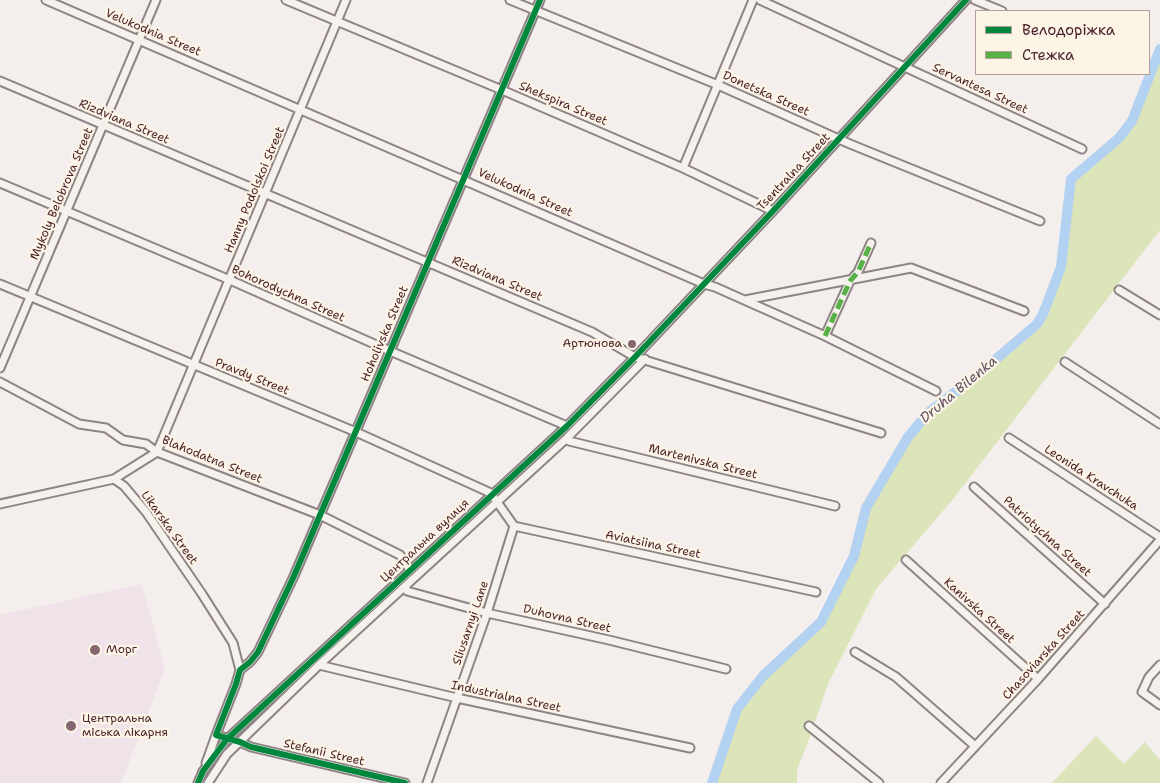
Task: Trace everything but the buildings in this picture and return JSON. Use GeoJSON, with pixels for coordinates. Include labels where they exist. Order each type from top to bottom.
{"type":"FeatureCollection","features":[{"type":"Feature","properties":{"kind":"street","name":"Velukodnia Street"},"geometry":{"type":"LineString","coordinates":[[46,0],[744,300],[825,336],[936,391]]}},
{"type":"Feature","properties":{"kind":"street","name":"Mykoly Belobrova Street"},"geometry":{"type":"LineString","coordinates":[[0,368],[156,0]]}},
{"type":"Feature","properties":{"kind":"street","name":"Shekspira Street"},"geometry":{"type":"LineString","coordinates":[[286,0],[683,168],[773,211]]}},
{"type":"Feature","properties":{"kind":"street","name":"Hanny Podolskoi Street"},"geometry":{"type":"LineString","coordinates":[[157,452],[346,0]]}},
{"type":"Feature","properties":{"kind":"street","name":"Donetska Street"},"geometry":{"type":"LineString","coordinates":[[510,0],[718,85],[839,139],[1040,221]]}},
{"type":"Feature","properties":{"kind":"street","name":"Hoholivska Street"},"geometry":{"type":"LineString","coordinates":[[240,670],[258,652],[294,576],[540,0]]}},
{"type":"Feature","properties":{"kind":"street"},"geometry":{"type":"LineString","coordinates":[[683,168],[753,0]]}},
{"type":"Feature","properties":{"kind":"street","name":"Servantesa Street"},"geometry":{"type":"LineString","coordinates":[[760,0],[1082,149]]}},
{"type":"Feature","properties":{"kind":"street","name":"Tsentralna Street"},"geometry":{"type":"LineString","coordinates":[[635,357],[773,211],[966,0]]}},
{"type":"Feature","properties":{"kind":"street"},"geometry":{"type":"LineString","coordinates":[[975,0],[1000,10]]}},
{"type":"Feature","properties":{"kind":"street","name":"Rizdviana Street"},"geometry":{"type":"LineString","coordinates":[[0,81],[592,332],[635,357],[881,433]]}},
{"type":"Feature","properties":{"kind":"street","name":"Bohorodychna Street"},"geometry":{"type":"LineString","coordinates":[[0,183],[567,426]]}},
{"type":"Feature","properties":{"kind":"street"},"geometry":{"type":"LineString","coordinates":[[825,336],[850,280],[858,272],[871,243]]}},
{"type":"Feature","properties":{"kind":"street"},"geometry":{"type":"LineString","coordinates":[[744,300],[911,268],[1024,311]]}},
{"type":"Feature","properties":{"kind":"street","name":"Pravdy Street"},"geometry":{"type":"LineString","coordinates":[[0,284],[356,432],[493,494]]}},
{"type":"Feature","properties":{"kind":"street"},"geometry":{"type":"LineString","coordinates":[[1118,290],[1160,315]]}},
{"type":"Feature","properties":{"kind":"street","name":"Центральна вулиця"},"geometry":{"type":"LineString","coordinates":[[227,740],[567,426],[635,357]]}},
{"type":"Feature","properties":{"kind":"street","name":"Центральна вулиця"},"geometry":{"type":"LineString","coordinates":[[208,783],[227,754],[319,665],[567,438],[645,360]]}},
{"type":"Feature","properties":{"kind":"street"},"geometry":{"type":"LineString","coordinates":[[1066,362],[1160,424]]}},
{"type":"Feature","properties":{"kind":"street","name":"Blahodatna Street"},"geometry":{"type":"LineString","coordinates":[[0,382],[79,424],[106,428],[123,440],[146,444],[157,452],[320,515],[400,555],[410,570]]}},
{"type":"Feature","properties":{"kind":"street","name":"Martenivska Street"},"geometry":{"type":"LineString","coordinates":[[567,438],[569,441],[835,506]]}},
{"type":"Feature","properties":{"kind":"street","name":"Leonida Kravchuka"},"geometry":{"type":"LineString","coordinates":[[1009,438],[1160,538]]}},
{"type":"Feature","properties":{"kind":"street"},"geometry":{"type":"LineString","coordinates":[[0,504],[114,479],[157,452]]}},
{"type":"Feature","properties":{"kind":"street","name":"Likarska Street"},"geometry":{"type":"LineString","coordinates":[[114,479],[124,486],[146,512],[202,594],[232,643],[240,670]]}},
{"type":"Feature","properties":{"kind":"street","name":"Patriotychna Street"},"geometry":{"type":"LineString","coordinates":[[974,487],[1105,604]]}},
{"type":"Feature","properties":{"kind":"street"},"geometry":{"type":"LineString","coordinates":[[493,494],[497,503],[514,526]]}},
{"type":"Feature","properties":{"kind":"street","name":"Aviatsiina Street"},"geometry":{"type":"LineString","coordinates":[[514,526],[816,592]]}},
{"type":"Feature","properties":{"kind":"street","name":"Sliusarnyi Lane"},"geometry":{"type":"LineString","coordinates":[[427,783],[487,613],[514,526]]}},
{"type":"Feature","properties":{"kind":"street","name":"Chasoviarska Street"},"geometry":{"type":"LineString","coordinates":[[941,783],[1038,679],[1105,604],[1160,538]]}},
{"type":"Feature","properties":{"kind":"street","name":"Kanivska Street"},"geometry":{"type":"LineString","coordinates":[[906,560],[1038,679]]}},
{"type":"Feature","properties":{"kind":"street","name":"Duhovna Street"},"geometry":{"type":"LineString","coordinates":[[405,587],[407,591],[487,613],[609,640],[726,669]]}},
{"type":"Feature","properties":{"kind":"street"},"geometry":{"type":"LineString","coordinates":[[855,652],[896,677],[975,746]]}},
{"type":"Feature","properties":{"kind":"street","name":"Industrialna Street"},"geometry":{"type":"LineString","coordinates":[[319,665],[457,698],[690,748]]}},
{"type":"Feature","properties":{"kind":"street"},"geometry":{"type":"LineString","coordinates":[[1160,665],[1149,677],[1142,692],[1160,705]]}},
{"type":"Feature","properties":{"kind":"street"},"geometry":{"type":"LineString","coordinates":[[198,783],[240,670]]}},
{"type":"Feature","properties":{"kind":"street"},"geometry":{"type":"LineString","coordinates":[[809,726],[879,783]]}},
{"type":"Feature","properties":{"kind":"street","name":"Stefanii Street"},"geometry":{"type":"LineString","coordinates":[[216,735],[251,747],[405,783]]}},
{"type":"Feature","properties":{"kind":"street"},"geometry":{"type":"LineString","coordinates":[[203,771],[227,740]]}},
{"type":"Feature","properties":{"kind":"shaded area","name":"Центральна міська лікарня"},"geometry":{"type":"Polygon","coordinates":[[[142,584],[165,669],[121,783],[0,783],[0,615],[142,584]]]}},
{"type":"Feature","properties":{"kind":"green space"},"geometry":{"type":"Polygon","coordinates":[[[1160,49],[1160,230],[954,498],[876,589],[828,684],[797,770],[797,783],[712,783],[737,709],[763,676],[821,622],[854,556],[866,508],[908,437],[929,412],[975,377],[1037,324],[1043,314],[1061,267],[1071,179],[1119,138],[1132,121],[1160,49]]]}},
{"type":"Feature","properties":{"kind":"green space"},"geometry":{"type":"Polygon","coordinates":[[[1096,736],[1124,764],[1145,742],[1160,760],[1160,783],[1052,783],[1096,736]]]}},
{"type":"Feature","properties":{"kind":"waterway","name":"Druha Bilenka"},"geometry":{"type":"LineString","coordinates":[[1150,75],[1160,49]]}},
{"type":"Feature","properties":{"kind":"waterway","name":"Druha Bilenka"},"geometry":{"type":"LineString","coordinates":[[712,783],[737,709],[763,676],[821,622],[854,556],[866,508],[908,437],[929,412],[975,377],[1037,324],[1043,314],[1061,267],[1071,179],[1119,138],[1132,121],[1150,75]]}},
{"type":"Feature","properties":{"kind":"marked path"},"geometry":{"type":"LineString","coordinates":[[825,336],[850,281],[858,272],[871,243]]}},
{"type":"Feature","properties":{"kind":"cycle path"},"geometry":{"type":"LineString","coordinates":[[405,783],[251,747],[216,735],[240,670],[258,652],[294,576],[540,0]]}},
{"type":"Feature","properties":{"kind":"cycle path"},"geometry":{"type":"LineString","coordinates":[[198,783],[203,771],[227,739],[567,426],[635,357],[773,211],[966,0]]}},
{"type":"Feature","properties":{"kind":"place","name":"Артюнова"},"geometry":{"type":"Point","coordinates":[632,344]}},
{"type":"Feature","properties":{"kind":"place","name":"Морг"},"geometry":{"type":"Point","coordinates":[95,650]}},
{"type":"Feature","properties":{"kind":"place","name":"Центральна міська лікарня"},"geometry":{"type":"Point","coordinates":[71,726]}}]}
